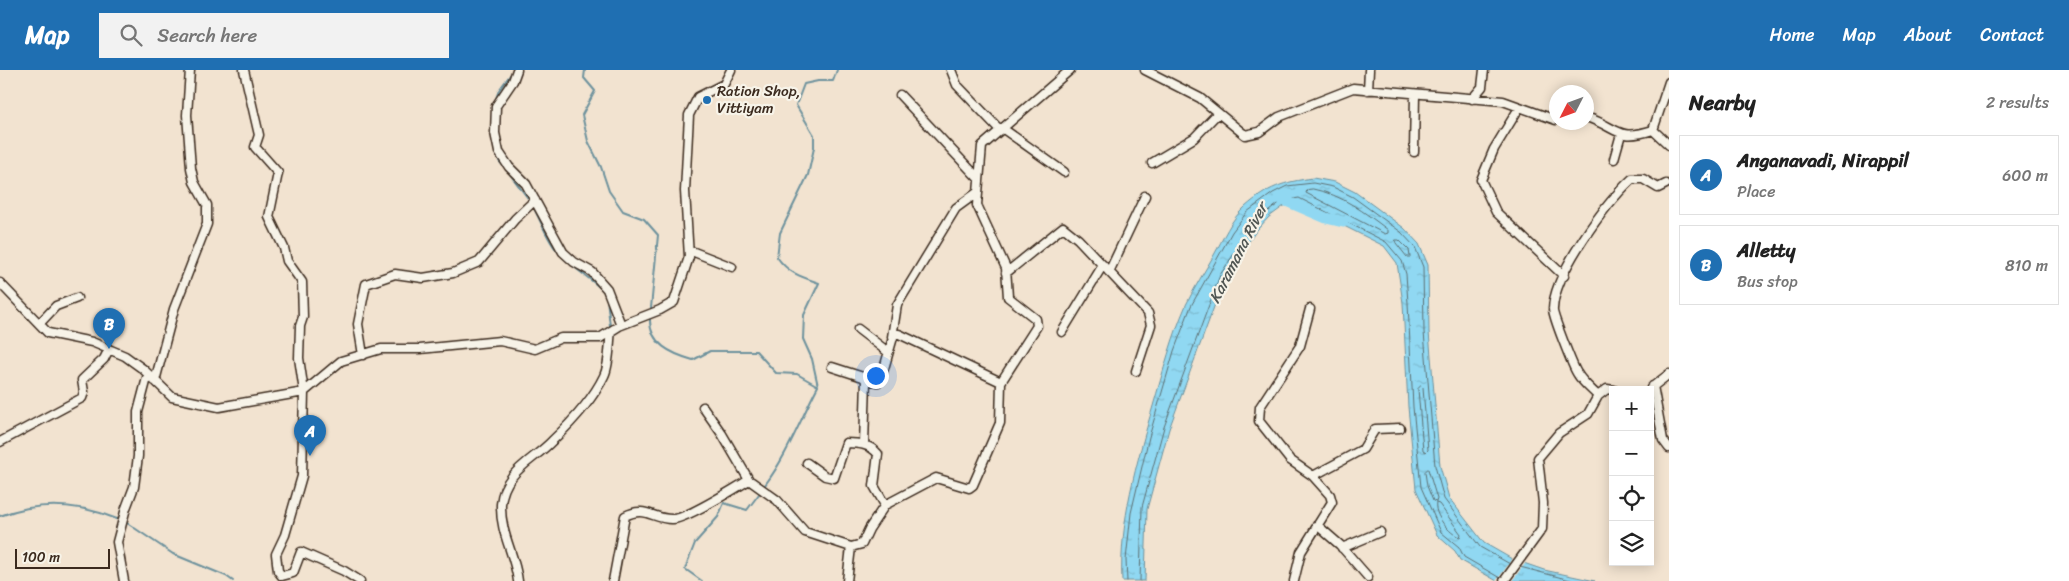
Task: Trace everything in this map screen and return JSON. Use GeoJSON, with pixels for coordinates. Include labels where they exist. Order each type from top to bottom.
{"type":"FeatureCollection","features":[{"type":"Feature","properties":{"kind":"street"},"geometry":{"type":"LineString","coordinates":[[155,381],[174,309],[207,224],[207,205],[194,182],[190,161],[187,115],[190,70]]}},
{"type":"Feature","properties":{"kind":"street"},"geometry":{"type":"LineString","coordinates":[[244,70],[259,135],[254,147],[278,173],[269,217],[284,248],[288,262],[302,282],[303,317],[300,326],[300,358],[304,392],[302,476],[285,535],[276,554],[278,571],[282,576],[293,574],[301,552],[344,571],[360,581]]}},
{"type":"Feature","properties":{"kind":"street"},"geometry":{"type":"LineString","coordinates":[[517,70],[513,82],[496,106],[495,133],[499,152],[509,167],[526,184],[562,252],[574,262],[592,272],[607,289],[621,325]]}},
{"type":"Feature","properties":{"kind":"street"},"geometry":{"type":"LineString","coordinates":[[0,283],[19,305],[48,333],[54,336],[78,339],[125,356],[148,374],[172,397],[220,406],[270,400],[304,392],[341,361],[381,349],[420,350],[500,341],[535,349],[561,338],[600,338],[621,325],[660,310],[674,302],[689,257],[685,191],[690,115],[698,97],[724,84],[731,70]]}},
{"type":"Feature","properties":{"kind":"street"},"geometry":{"type":"LineString","coordinates":[[951,70],[958,84],[1001,129],[1064,172]]}},
{"type":"Feature","properties":{"kind":"street"},"geometry":{"type":"LineString","coordinates":[[703,407],[722,434],[749,480],[777,500],[805,532],[851,547],[862,544],[868,529],[885,505],[936,478],[969,488],[973,485],[1000,423],[1001,382],[1037,326],[1036,319],[1008,297],[1006,273],[977,205],[982,146],[1070,70]]}},
{"type":"Feature","properties":{"kind":"street"},"geometry":{"type":"LineString","coordinates":[[1145,70],[1200,98],[1245,135],[1259,132],[1279,118],[1353,88],[1503,101],[1549,118]]}},
{"type":"Feature","properties":{"kind":"street"},"geometry":{"type":"LineString","coordinates":[[1368,90],[1369,70]]}},
{"type":"Feature","properties":{"kind":"street"},"geometry":{"type":"LineString","coordinates":[[1472,99],[1482,87],[1484,70]]}},
{"type":"Feature","properties":{"kind":"street"},"geometry":{"type":"LineString","coordinates":[[1653,130],[1669,82]]}},
{"type":"Feature","properties":{"kind":"street"},"geometry":{"type":"LineString","coordinates":[[1414,152],[1415,94]]}},
{"type":"Feature","properties":{"kind":"street"},"geometry":{"type":"LineString","coordinates":[[900,95],[979,180]]}},
{"type":"Feature","properties":{"kind":"street"},"geometry":{"type":"LineString","coordinates":[[1519,108],[1494,149],[1481,180],[1496,212],[1564,276]]}},
{"type":"Feature","properties":{"kind":"street"},"geometry":{"type":"LineString","coordinates":[[1152,163],[1194,138],[1218,112]]}},
{"type":"Feature","properties":{"kind":"street"},"geometry":{"type":"LineString","coordinates":[[1594,121],[1622,134],[1635,136],[1653,130]]}},
{"type":"Feature","properties":{"kind":"street"},"geometry":{"type":"LineString","coordinates":[[1653,130],[1669,145]]}},
{"type":"Feature","properties":{"kind":"street"},"geometry":{"type":"LineString","coordinates":[[1614,158],[1622,134]]}},
{"type":"Feature","properties":{"kind":"street"},"geometry":{"type":"LineString","coordinates":[[1598,396],[1577,374],[1552,310],[1576,247],[1621,189],[1632,180],[1643,179],[1658,188],[1668,185]]}},
{"type":"Feature","properties":{"kind":"street"},"geometry":{"type":"LineString","coordinates":[[832,367],[863,377],[866,380],[878,382],[881,379],[892,336],[897,305],[956,208],[978,192]]}},
{"type":"Feature","properties":{"kind":"street"},"geometry":{"type":"LineString","coordinates":[[1110,272],[1145,196]]}},
{"type":"Feature","properties":{"kind":"street"},"geometry":{"type":"LineString","coordinates":[[363,354],[358,324],[366,284],[395,274],[423,278],[453,273],[478,262],[504,234],[514,219],[535,201]]}},
{"type":"Feature","properties":{"kind":"street"},"geometry":{"type":"LineString","coordinates":[[1006,273],[1063,227],[1110,272],[1148,313],[1151,325],[1136,371]]}},
{"type":"Feature","properties":{"kind":"street"},"geometry":{"type":"LineString","coordinates":[[689,250],[732,267]]}},
{"type":"Feature","properties":{"kind":"street"},"geometry":{"type":"LineString","coordinates":[[1062,332],[1103,265]]}},
{"type":"Feature","properties":{"kind":"street"},"geometry":{"type":"LineString","coordinates":[[40,324],[56,306],[77,298]]}},
{"type":"Feature","properties":{"kind":"street"},"geometry":{"type":"LineString","coordinates":[[1294,581],[1302,552],[1317,524],[1332,502],[1330,494],[1313,476],[1290,460],[1259,421],[1260,407],[1300,346],[1310,309]]}},
{"type":"Feature","properties":{"kind":"street"},"geometry":{"type":"LineString","coordinates":[[858,329],[888,352]]}},
{"type":"Feature","properties":{"kind":"street"},"geometry":{"type":"LineString","coordinates":[[518,581],[517,571],[504,536],[502,510],[504,493],[518,467],[552,442],[598,387],[605,374],[611,331]]}},
{"type":"Feature","properties":{"kind":"street"},"geometry":{"type":"LineString","coordinates":[[892,336],[899,334],[1001,382]]}},
{"type":"Feature","properties":{"kind":"street"},"geometry":{"type":"LineString","coordinates":[[0,442],[82,398],[84,392],[82,380],[104,359],[109,349]]}},
{"type":"Feature","properties":{"kind":"street"},"geometry":{"type":"LineString","coordinates":[[124,581],[117,542],[134,487],[138,456],[137,417],[148,374]]}},
{"type":"Feature","properties":{"kind":"street"},"geometry":{"type":"LineString","coordinates":[[1654,386],[1669,374]]}},
{"type":"Feature","properties":{"kind":"street"},"geometry":{"type":"LineString","coordinates":[[864,445],[866,380]]}},
{"type":"Feature","properties":{"kind":"street"},"geometry":{"type":"LineString","coordinates":[[1504,581],[1542,529],[1543,503],[1538,458],[1558,433],[1588,414],[1598,396],[1609,389]]}},
{"type":"Feature","properties":{"kind":"street"},"geometry":{"type":"LineString","coordinates":[[1654,401],[1663,440],[1669,448]]}},
{"type":"Feature","properties":{"kind":"street"},"geometry":{"type":"LineString","coordinates":[[1313,476],[1363,449],[1375,428],[1400,428]]}},
{"type":"Feature","properties":{"kind":"street"},"geometry":{"type":"LineString","coordinates":[[807,463],[812,469],[834,478],[846,443],[873,448],[878,454],[874,486],[885,505]]}},
{"type":"Feature","properties":{"kind":"street"},"geometry":{"type":"LineString","coordinates":[[613,581],[625,516],[636,511],[674,520],[711,502],[749,480]]}},
{"type":"Feature","properties":{"kind":"street"},"geometry":{"type":"LineString","coordinates":[[1317,524],[1368,577]]}},
{"type":"Feature","properties":{"kind":"street"},"geometry":{"type":"LineString","coordinates":[[1342,548],[1380,532]]}},
{"type":"Feature","properties":{"kind":"street"},"geometry":{"type":"LineString","coordinates":[[847,581],[851,547]]}},
{"type":"Feature","properties":{"kind":"water"},"geometry":{"type":"Polygon","coordinates":[[[1313,178],[1335,182],[1355,192],[1404,228],[1419,244],[1428,265],[1429,332],[1440,466],[1449,498],[1484,543],[1512,559],[1544,570],[1595,581],[1497,581],[1460,560],[1455,551],[1437,535],[1416,489],[1408,407],[1403,303],[1397,263],[1384,246],[1298,203],[1284,206],[1269,217],[1256,231],[1225,277],[1169,429],[1147,509],[1145,581],[1122,581],[1123,537],[1135,470],[1176,330],[1192,292],[1240,212],[1253,200],[1276,186],[1313,178]]]}},
{"type":"Feature","properties":{"kind":"pier"},"geometry":{"type":"Polygon","coordinates":[[[1514,557],[1527,561],[1512,581],[1496,581],[1514,557]]]}},
{"type":"Feature","properties":{"kind":"waterway"},"geometry":{"type":"LineString","coordinates":[[585,70],[584,78],[595,91],[582,115],[588,141],[601,167],[609,191],[623,211],[644,219],[658,235],[651,308]]}},
{"type":"Feature","properties":{"kind":"waterway"},"geometry":{"type":"LineString","coordinates":[[818,386],[812,359],[803,339],[804,315],[819,283],[790,271],[777,257],[780,233],[808,175],[814,148],[814,135],[796,105],[804,84],[818,81],[833,81],[837,70]]}},
{"type":"Feature","properties":{"kind":"waterway"},"geometry":{"type":"LineString","coordinates":[[495,101],[499,90],[513,71]]}},
{"type":"Feature","properties":{"kind":"waterway"},"geometry":{"type":"LineString","coordinates":[[492,108],[492,123]]}},
{"type":"Feature","properties":{"kind":"waterway"},"geometry":{"type":"LineString","coordinates":[[492,133],[494,145]]}},
{"type":"Feature","properties":{"kind":"waterway"},"geometry":{"type":"LineString","coordinates":[[497,154],[499,161],[506,169]]}},
{"type":"Feature","properties":{"kind":"waterway"},"geometry":{"type":"LineString","coordinates":[[509,173],[530,201]]}},
{"type":"Feature","properties":{"kind":"waterway","name":"Karamana River"},"geometry":{"type":"LineString","coordinates":[[1279,198],[1326,218],[1343,222]]}},
{"type":"Feature","properties":{"kind":"waterway"},"geometry":{"type":"LineString","coordinates":[[532,205],[555,248],[564,259],[606,294]]}},
{"type":"Feature","properties":{"kind":"waterway"},"geometry":{"type":"LineString","coordinates":[[607,299],[610,326]]}},
{"type":"Feature","properties":{"kind":"waterway"},"geometry":{"type":"LineString","coordinates":[[650,319],[653,335],[663,347],[677,355],[693,360],[710,351],[756,351],[776,373],[797,374],[818,386],[787,449],[765,485]]}},
{"type":"Feature","properties":{"kind":"waterway"},"geometry":{"type":"LineString","coordinates":[[702,581],[685,569],[695,543],[718,517],[724,503],[747,510],[759,494]]}},
{"type":"Feature","properties":{"kind":"waterway"},"geometry":{"type":"LineString","coordinates":[[0,516],[29,508],[58,506],[88,510],[117,519]]}},
{"type":"Feature","properties":{"kind":"waterway"},"geometry":{"type":"LineString","coordinates":[[127,523],[173,554],[226,576],[233,581]]}},
{"type":"Feature","properties":{"kind":"place","name":"Ration Shop, Vittiyam"},"geometry":{"type":"Point","coordinates":[707,100]}},
{"type":"Feature","properties":{"kind":"place","name":"Alletty"},"geometry":{"type":"Point","coordinates":[109,349]}},
{"type":"Feature","properties":{"kind":"place","name":"Anganavadi, Nirappil"},"geometry":{"type":"Point","coordinates":[310,456]}}]}
